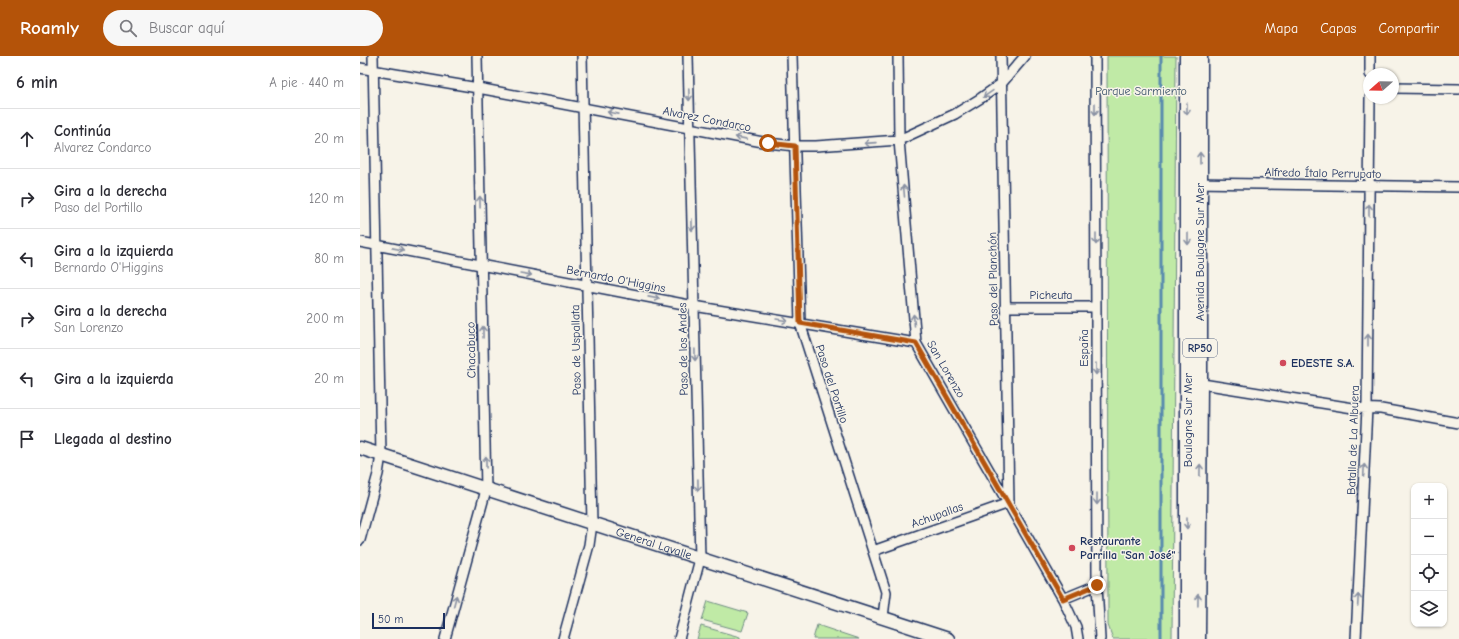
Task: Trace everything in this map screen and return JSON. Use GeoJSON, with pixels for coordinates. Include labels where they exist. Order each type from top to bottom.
{"type":"FeatureCollection","features":[{"type":"Feature","properties":{"kind":"main road","name":"RP50"},"geometry":{"type":"LineString","coordinates":[[1187,56],[1194,183]]}},
{"type":"Feature","properties":{"kind":"main road","name":"Avenida Boulogne Sur Mer"},"geometry":{"type":"LineString","coordinates":[[1198,639],[1194,383],[1194,183],[1200,56]]}},
{"type":"Feature","properties":{"kind":"main road","name":"Boulogne Sur Mer"},"geometry":{"type":"LineString","coordinates":[[1187,639],[1194,383]]}},
{"type":"Feature","properties":{"kind":"main road","name":"General Lavalle"},"geometry":{"type":"LineString","coordinates":[[360,448],[948,639]]}},
{"type":"Feature","properties":{"kind":"street"},"geometry":{"type":"LineString","coordinates":[[360,540],[378,474],[381,455],[373,56]]}},
{"type":"Feature","properties":{"kind":"street","name":"Chacabuco"},"geometry":{"type":"LineString","coordinates":[[445,639],[486,490],[477,56]]}},
{"type":"Feature","properties":{"kind":"street","name":"Paso de Uspallata"},"geometry":{"type":"LineString","coordinates":[[563,639],[589,545],[592,524],[582,56]]}},
{"type":"Feature","properties":{"kind":"street","name":"Paso de los Andes"},"geometry":{"type":"LineString","coordinates":[[679,639],[700,559],[688,56]]}},
{"type":"Feature","properties":{"kind":"street","name":"Paso del Portillo"},"geometry":{"type":"LineString","coordinates":[[792,56],[800,323],[886,592],[883,617]]}},
{"type":"Feature","properties":{"kind":"street","name":"San Lorenzo"},"geometry":{"type":"LineString","coordinates":[[898,56],[899,140],[916,343],[1063,599],[1076,627],[1078,639]]}},
{"type":"Feature","properties":{"kind":"street","name":"Paso del Planchón"},"geometry":{"type":"LineString","coordinates":[[1001,56],[1009,503]]}},
{"type":"Feature","properties":{"kind":"street","name":"Alvarez Condarco"},"geometry":{"type":"LineString","coordinates":[[360,68],[478,88],[768,143],[795,146],[858,144],[899,140],[924,130],[955,114],[1001,84],[1025,56]]}},
{"type":"Feature","properties":{"kind":"street","name":"España"},"geometry":{"type":"LineString","coordinates":[[1095,56],[1097,585],[1100,639]]}},
{"type":"Feature","properties":{"kind":"street"},"geometry":{"type":"LineString","coordinates":[[1370,56],[1370,68]]}},
{"type":"Feature","properties":{"kind":"street"},"geometry":{"type":"LineString","coordinates":[[1399,88],[1459,89]]}},
{"type":"Feature","properties":{"kind":"street","name":"Batalla de La Albuera"},"geometry":{"type":"LineString","coordinates":[[1356,639],[1367,408],[1370,104]]}},
{"type":"Feature","properties":{"kind":"street","name":"Alfredo Ítalo Perrupato"},"geometry":{"type":"LineString","coordinates":[[1194,183],[1459,187]]}},
{"type":"Feature","properties":{"kind":"street","name":"Bernardo O'Higgins"},"geometry":{"type":"LineString","coordinates":[[360,242],[694,306],[916,343]]}},
{"type":"Feature","properties":{"kind":"street","name":"Picheuta"},"geometry":{"type":"LineString","coordinates":[[1005,307],[1096,307]]}},
{"type":"Feature","properties":{"kind":"street"},"geometry":{"type":"LineString","coordinates":[[1194,383],[1353,408],[1381,409],[1459,423]]}},
{"type":"Feature","properties":{"kind":"street","name":"Achupallas"},"geometry":{"type":"LineString","coordinates":[[873,551],[1009,503]]}},
{"type":"Feature","properties":{"kind":"street"},"geometry":{"type":"LineString","coordinates":[[1063,599],[1097,585]]}},
{"type":"Feature","properties":{"kind":"green space","name":"Parque Sarmiento"},"geometry":{"type":"Polygon","coordinates":[[[1107,56],[1176,56],[1172,639],[1113,639],[1108,625],[1107,56]]]}},
{"type":"Feature","properties":{"kind":"green space"},"geometry":{"type":"Polygon","coordinates":[[[708,601],[748,613],[742,631],[702,620],[708,601]]]}},
{"type":"Feature","properties":{"kind":"green space"},"geometry":{"type":"Polygon","coordinates":[[[817,625],[859,639],[813,639],[817,625]]]}},
{"type":"Feature","properties":{"kind":"green space"},"geometry":{"type":"Polygon","coordinates":[[[701,626],[740,637],[740,639],[697,639],[701,626]]]}},
{"type":"Feature","properties":{"kind":"waterway"},"geometry":{"type":"LineString","coordinates":[[1161,56],[1161,639]]}},
{"type":"Feature","properties":{"kind":"place","name":"EDESTE S.A."},"geometry":{"type":"Point","coordinates":[1283,363]}},
{"type":"Feature","properties":{"kind":"place","name":"Restaurante Parrilla \"San José\""},"geometry":{"type":"Point","coordinates":[1072,548]}},
{"type":"Feature","properties":{"kind":"route"},"geometry":{"type":"LineString","coordinates":[[768,143],[795,146],[800,323],[916,343],[1063,599],[1097,585]]}}]}
